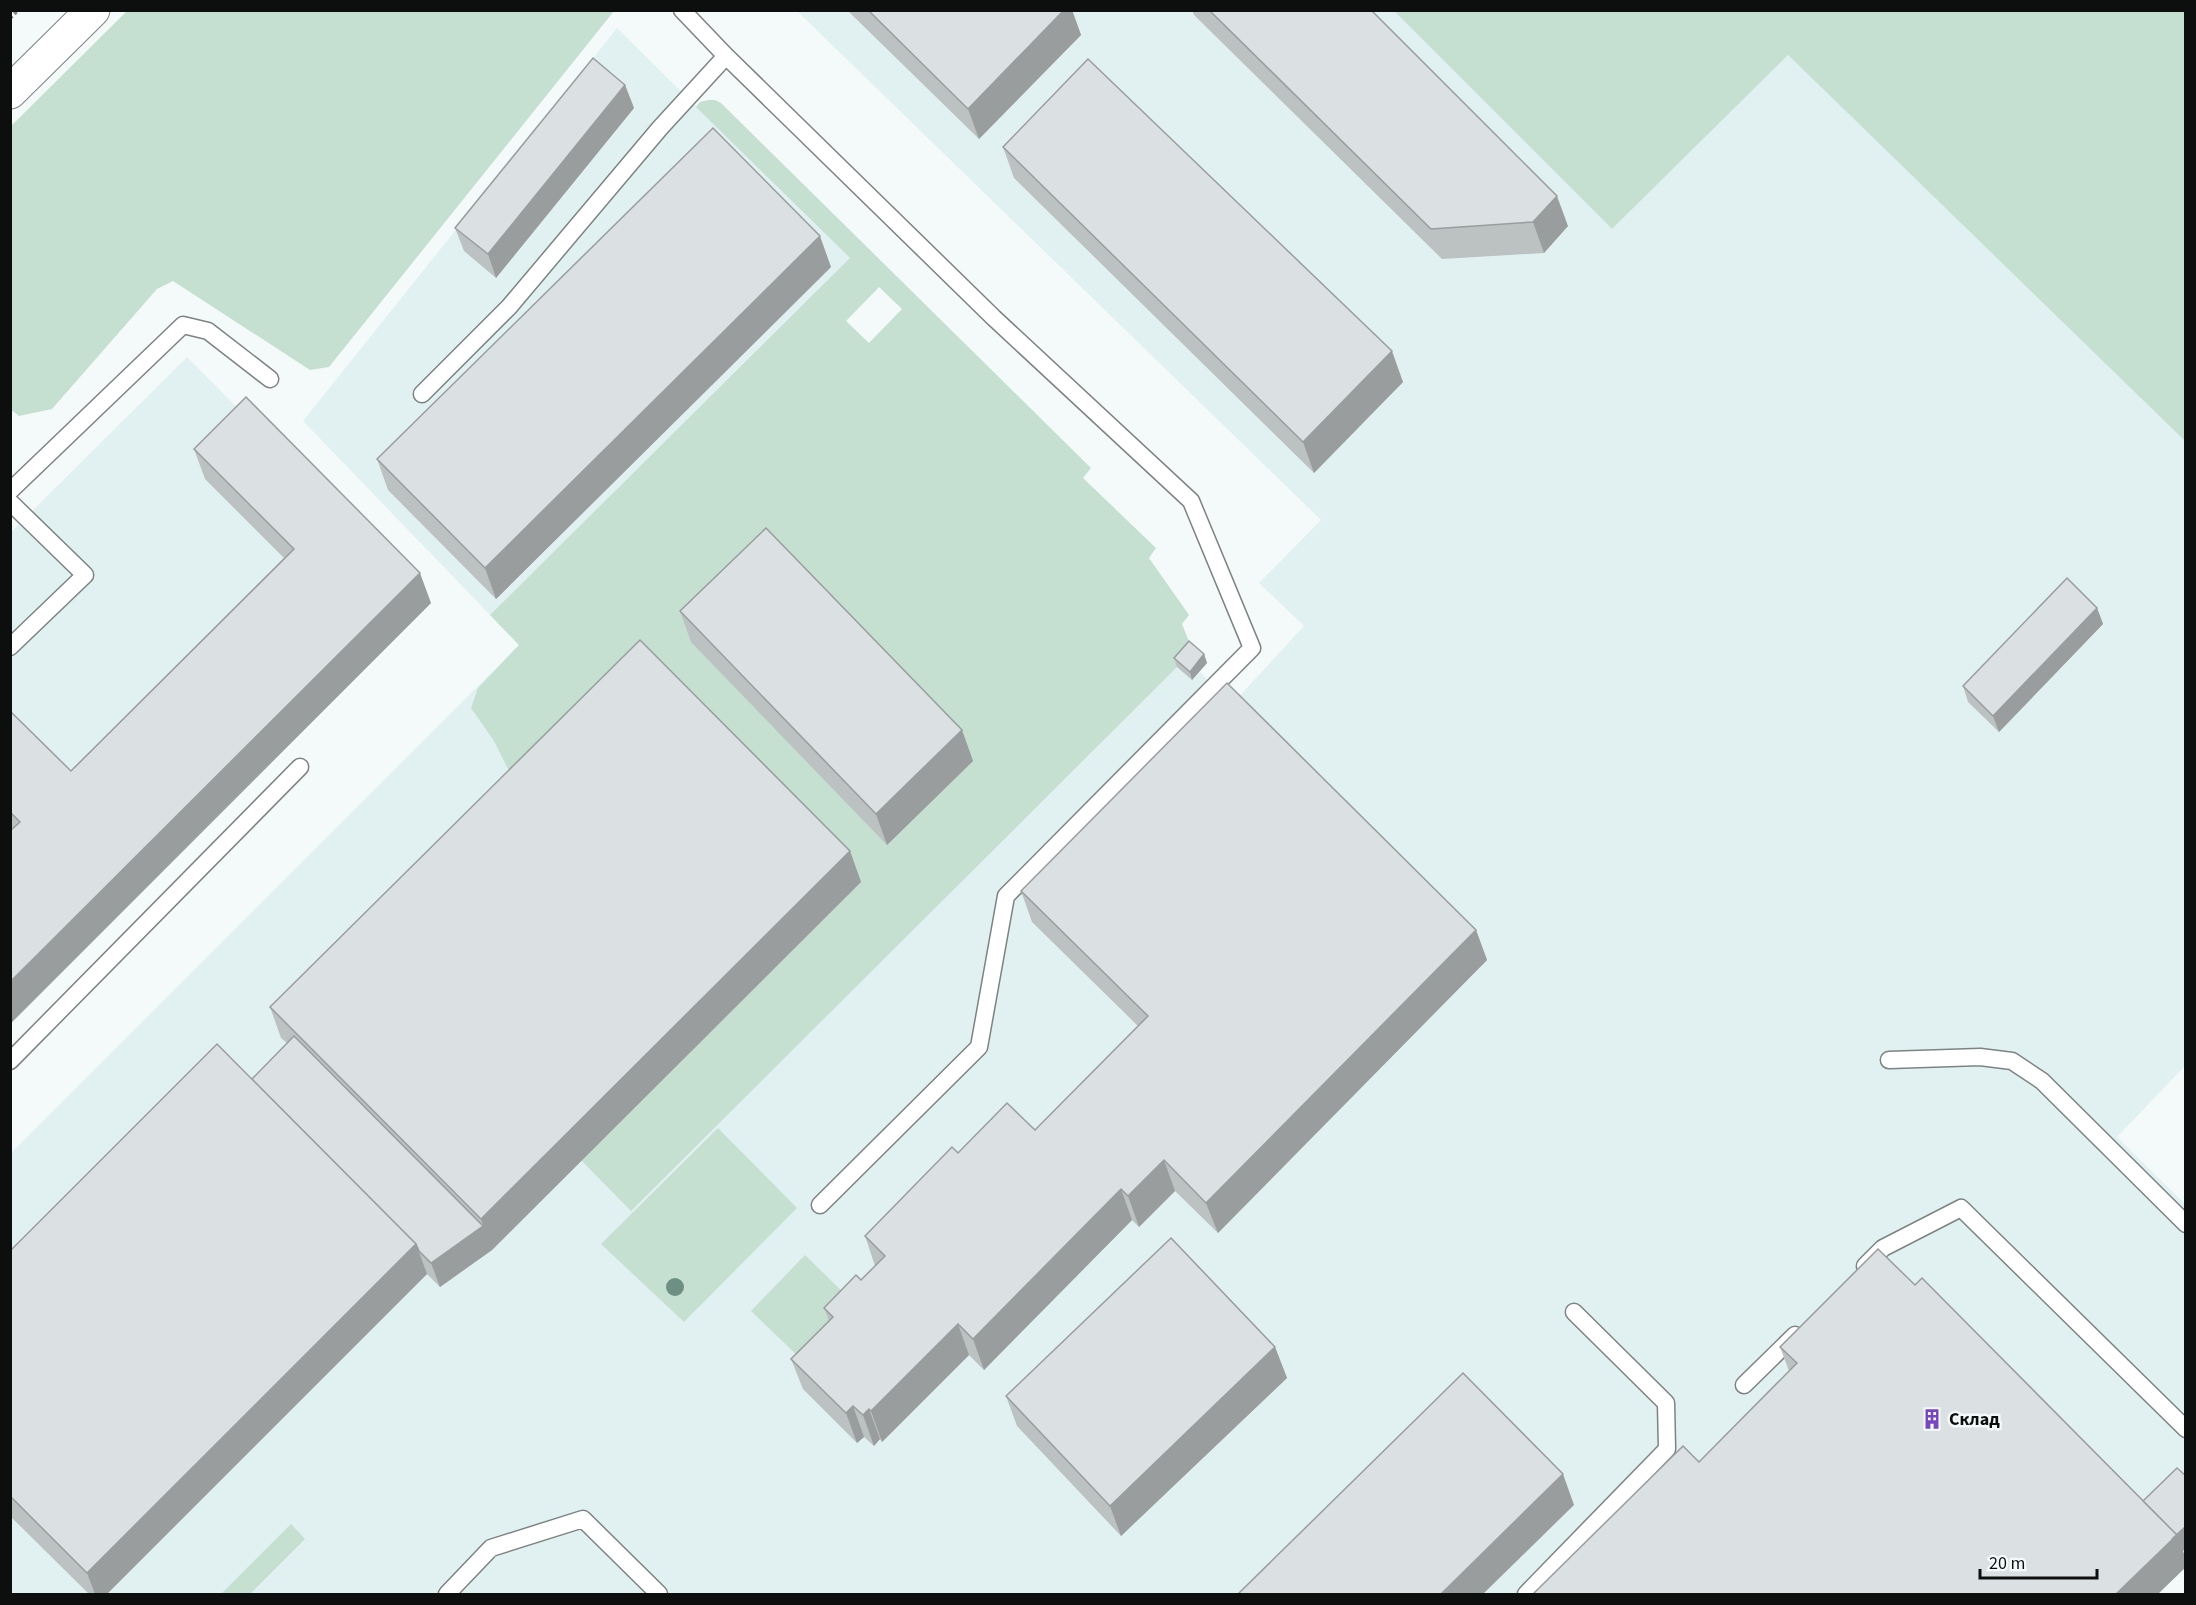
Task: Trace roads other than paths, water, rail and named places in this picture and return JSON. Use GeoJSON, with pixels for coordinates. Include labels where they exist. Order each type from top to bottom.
{"type":"FeatureCollection","features":[{"type":"Feature","properties":{"kind":"street"},"geometry":{"type":"LineString","coordinates":[[10,92],[93,10]]}},
{"type":"Feature","properties":{"kind":"lane"},"geometry":{"type":"LineString","coordinates":[[682,10],[726,56],[986,310],[1191,501],[1252,648],[1006,896],[979,1047],[820,1205]]}},
{"type":"Feature","properties":{"kind":"lane"},"geometry":{"type":"LineString","coordinates":[[422,394],[509,307],[660,128],[726,56]]}},
{"type":"Feature","properties":{"kind":"lane"},"geometry":{"type":"LineString","coordinates":[[10,491],[183,325],[208,331],[270,379]]}},
{"type":"Feature","properties":{"kind":"lane"},"geometry":{"type":"LineString","coordinates":[[10,502],[85,575],[10,647]]}},
{"type":"Feature","properties":{"kind":"lane"},"geometry":{"type":"LineString","coordinates":[[10,1061],[300,767]]}},
{"type":"Feature","properties":{"kind":"lane"},"geometry":{"type":"LineString","coordinates":[[1889,1060],[1980,1057],[2012,1060],[2042,1081],[2186,1224]]}},
{"type":"Feature","properties":{"kind":"lane"},"geometry":{"type":"LineString","coordinates":[[1850,1280],[1883,1248],[1961,1208],[2186,1429]]}},
{"type":"Feature","properties":{"kind":"lane"},"geometry":{"type":"LineString","coordinates":[[1526,1594],[1667,1449],[1666,1403],[1574,1312]]}},
{"type":"Feature","properties":{"kind":"lane"},"geometry":{"type":"LineString","coordinates":[[1744,1385],[1809,1320]]}},
{"type":"Feature","properties":{"kind":"lane"},"geometry":{"type":"LineString","coordinates":[[447,1594],[491,1548],[583,1519],[659,1594]]}},
{"type":"Feature","properties":{"kind":"place","name":"Склад"},"geometry":{"type":"Point","coordinates":[1932,1419]}}]}
